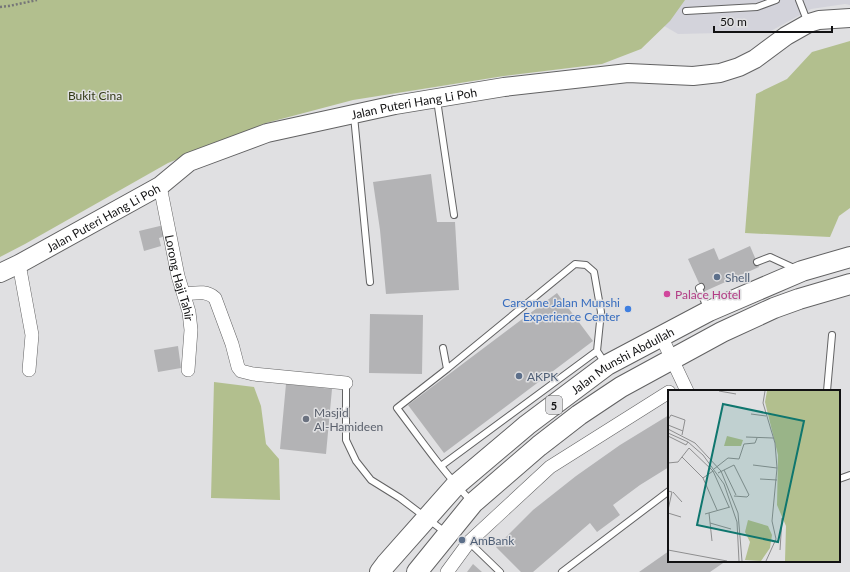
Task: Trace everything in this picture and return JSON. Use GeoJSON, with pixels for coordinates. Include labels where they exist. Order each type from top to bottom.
{"type":"FeatureCollection","features":[{"type":"Feature","properties":{"kind":"main road","name":"Jalan Puteri Hang Li Poh"},"geometry":{"type":"LineString","coordinates":[[0,273],[160,186],[189,162],[267,133],[354,113],[504,87],[628,73],[693,76],[720,73],[739,67],[755,59],[786,36],[808,23],[819,20],[850,18]]}},
{"type":"Feature","properties":{"kind":"main road","name":"Jalan Munshi Abdullah"},"geometry":{"type":"LineString","coordinates":[[380,572],[456,485],[527,425],[602,358],[661,336],[709,311],[802,271],[850,257]]}},
{"type":"Feature","properties":{"kind":"main road","name":"Jalan Munshi Abdullah"},"geometry":{"type":"LineString","coordinates":[[417,572],[473,503],[539,446],[579,415],[621,387],[722,332],[774,308],[850,284]]}},
{"type":"Feature","properties":{"kind":"street","name":"Lorong Haji Tahir"},"geometry":{"type":"LineString","coordinates":[[160,186],[178,276],[189,312],[191,330],[188,370]]}},
{"type":"Feature","properties":{"kind":"street"},"geometry":{"type":"LineString","coordinates":[[19,264],[32,334],[29,370]]}},
{"type":"Feature","properties":{"kind":"street"},"geometry":{"type":"LineString","coordinates":[[184,294],[205,292],[215,298],[241,372],[346,383]]}},
{"type":"Feature","properties":{"kind":"street"},"geometry":{"type":"LineString","coordinates":[[661,336],[685,387]]}},
{"type":"Feature","properties":{"kind":"street"},"geometry":{"type":"LineString","coordinates":[[447,572],[469,542],[550,467],[668,393]]}},
{"type":"Feature","properties":{"kind":"lane"},"geometry":{"type":"LineString","coordinates":[[686,11],[757,7],[776,0]]}},
{"type":"Feature","properties":{"kind":"lane"},"geometry":{"type":"LineString","coordinates":[[799,0],[808,23]]}},
{"type":"Feature","properties":{"kind":"lane"},"geometry":{"type":"LineString","coordinates":[[436,98],[454,215]]}},
{"type":"Feature","properties":{"kind":"lane"},"geometry":{"type":"LineString","coordinates":[[354,113],[370,282]]}},
{"type":"Feature","properties":{"kind":"lane"},"geometry":{"type":"LineString","coordinates":[[757,262],[770,257],[802,271]]}},
{"type":"Feature","properties":{"kind":"lane"},"geometry":{"type":"LineString","coordinates":[[441,466],[602,358],[600,312],[594,272],[586,265],[575,264],[397,408],[441,466],[456,485],[473,503]]}},
{"type":"Feature","properties":{"kind":"lane"},"geometry":{"type":"LineString","coordinates":[[701,287],[698,288],[709,311]]}},
{"type":"Feature","properties":{"kind":"lane"},"geometry":{"type":"LineString","coordinates":[[827,390],[832,335]]}},
{"type":"Feature","properties":{"kind":"lane"},"geometry":{"type":"LineString","coordinates":[[443,348],[447,369]]}},
{"type":"Feature","properties":{"kind":"lane"},"geometry":{"type":"LineString","coordinates":[[346,383],[346,440],[356,461],[371,480],[400,498],[447,534]]}},
{"type":"Feature","properties":{"kind":"lane"},"geometry":{"type":"LineString","coordinates":[[840,479],[850,475]]}},
{"type":"Feature","properties":{"kind":"lane"},"geometry":{"type":"LineString","coordinates":[[562,572],[668,492]]}},
{"type":"Feature","properties":{"kind":"lane"},"geometry":{"type":"LineString","coordinates":[[469,542],[500,572]]}},
{"type":"Feature","properties":{"kind":"path"},"geometry":{"type":"LineString","coordinates":[[0,7],[37,0]]}},
{"type":"Feature","properties":{"kind":"shaded area"},"geometry":{"type":"Polygon","coordinates":[[[670,0],[850,0],[850,5],[845,4],[811,9],[769,32],[678,34],[659,23],[670,0]]]}},
{"type":"Feature","properties":{"kind":"green space","name":"Bukit Cina"},"geometry":{"type":"Polygon","coordinates":[[[0,0],[685,0],[670,21],[641,49],[602,64],[504,76],[353,100],[266,123],[168,163],[0,257],[0,0]]]}},
{"type":"Feature","properties":{"kind":"green space"},"geometry":{"type":"Polygon","coordinates":[[[850,41],[850,208],[839,216],[830,237],[745,233],[756,94],[787,79],[812,52],[850,41]]]}},
{"type":"Feature","properties":{"kind":"green space"},"geometry":{"type":"Polygon","coordinates":[[[214,382],[254,387],[261,406],[266,444],[279,459],[280,500],[211,498],[214,382]]]}},
{"type":"Feature","properties":{"kind":"building"},"geometry":{"type":"Polygon","coordinates":[[[431,174],[437,222],[455,222],[459,290],[386,294],[380,230],[373,182],[431,174]]]}},
{"type":"Feature","properties":{"kind":"building"},"geometry":{"type":"Polygon","coordinates":[[[164,225],[166,236],[159,238],[161,246],[144,251],[139,231],[164,225]]]}},
{"type":"Feature","properties":{"kind":"building","name":"Shell"},"geometry":{"type":"Polygon","coordinates":[[[750,246],[759,267],[703,292],[688,259],[714,248],[719,260],[750,246]]]}},
{"type":"Feature","properties":{"kind":"building"},"geometry":{"type":"Polygon","coordinates":[[[557,293],[593,341],[444,453],[408,405],[557,293]]]}},
{"type":"Feature","properties":{"kind":"building"},"geometry":{"type":"Polygon","coordinates":[[[370,314],[423,315],[422,374],[369,373],[370,314]]]}},
{"type":"Feature","properties":{"kind":"building"},"geometry":{"type":"Polygon","coordinates":[[[178,346],[181,368],[158,372],[154,350],[178,346]]]}},
{"type":"Feature","properties":{"kind":"building","name":"Masjid Al-Hamideen"},"geometry":{"type":"Polygon","coordinates":[[[286,384],[332,389],[326,454],[280,449],[286,384]]]}},
{"type":"Feature","properties":{"kind":"building"},"geometry":{"type":"Polygon","coordinates":[[[668,416],[668,468],[640,485],[613,505],[620,515],[597,532],[590,523],[533,572],[521,572],[496,547],[533,510],[576,476],[620,445],[668,416]]]}},
{"type":"Feature","properties":{"kind":"building"},"geometry":{"type":"Polygon","coordinates":[[[668,552],[668,562],[725,562],[710,572],[639,572],[668,552]]]}},
{"type":"Feature","properties":{"kind":"building"},"geometry":{"type":"Polygon","coordinates":[[[473,564],[482,572],[467,572],[473,564]]]}},
{"type":"Feature","properties":{"kind":"place","name":"Shell"},"geometry":{"type":"Point","coordinates":[717,277]}},
{"type":"Feature","properties":{"kind":"place","name":"Palace Hotel"},"geometry":{"type":"Point","coordinates":[667,294]}},
{"type":"Feature","properties":{"kind":"place","name":"Carsome Jalan Munshi Experience Center"},"geometry":{"type":"Point","coordinates":[628,309]}},
{"type":"Feature","properties":{"kind":"place","name":"AKPK"},"geometry":{"type":"Point","coordinates":[519,376]}},
{"type":"Feature","properties":{"kind":"place","name":"Masjid Al-Hamideen"},"geometry":{"type":"Point","coordinates":[306,419]}},
{"type":"Feature","properties":{"kind":"place","name":"AmBank"},"geometry":{"type":"Point","coordinates":[462,540]}}]}
